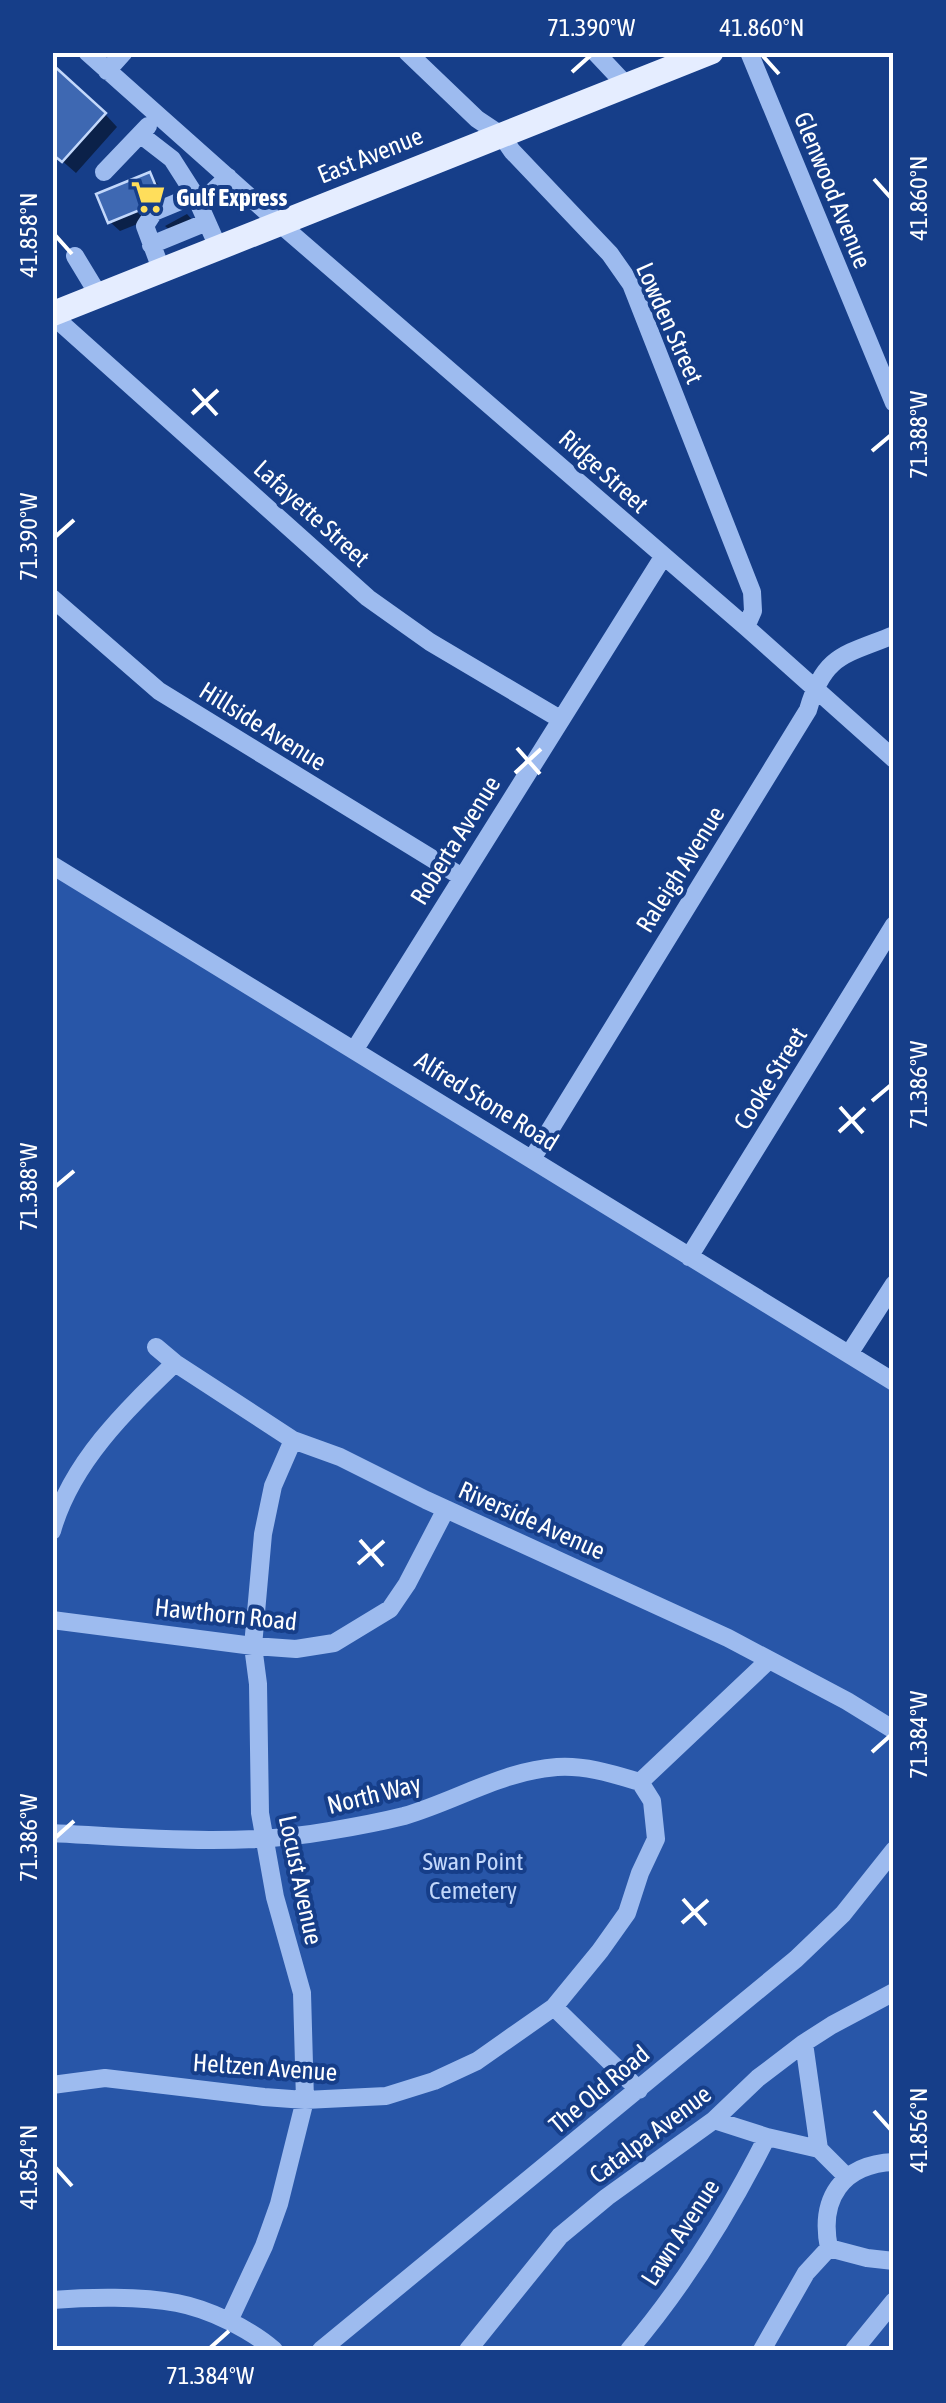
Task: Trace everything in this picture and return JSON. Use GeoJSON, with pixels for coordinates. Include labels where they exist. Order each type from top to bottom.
{"type":"FeatureCollection","features":[{"type":"Feature","properties":{"kind":"main road","name":"East Avenue"},"geometry":{"type":"LineString","coordinates":[[52,314],[98,294],[156,257],[218,247],[710,52]]}},
{"type":"Feature","properties":{"kind":"street","name":"Ridge Street"},"geometry":{"type":"LineString","coordinates":[[87,52],[894,759]]}},
{"type":"Feature","properties":{"kind":"street"},"geometry":{"type":"LineString","coordinates":[[107,71],[124,52]]}},
{"type":"Feature","properties":{"kind":"street","name":"Lowden Street"},"geometry":{"type":"LineString","coordinates":[[407,52],[477,119],[501,136],[610,254],[631,284],[752,592],[753,611],[746,627]]}},
{"type":"Feature","properties":{"kind":"street"},"geometry":{"type":"LineString","coordinates":[[594,52],[626,86]]}},
{"type":"Feature","properties":{"kind":"street","name":"Glenwood Avenue"},"geometry":{"type":"LineString","coordinates":[[748,52],[894,403]]}},
{"type":"Feature","properties":{"kind":"street"},"geometry":{"type":"LineString","coordinates":[[104,172],[158,114]]}},
{"type":"Feature","properties":{"kind":"street"},"geometry":{"type":"LineString","coordinates":[[141,135],[172,158],[218,247]]}},
{"type":"Feature","properties":{"kind":"street"},"geometry":{"type":"LineString","coordinates":[[200,207],[172,207],[154,212],[145,226],[156,257],[228,178]]}},
{"type":"Feature","properties":{"kind":"street"},"geometry":{"type":"LineString","coordinates":[[76,256],[98,294]]}},
{"type":"Feature","properties":{"kind":"street","name":"Lafayette Street"},"geometry":{"type":"LineString","coordinates":[[52,314],[368,598],[430,642],[560,718]]}},
{"type":"Feature","properties":{"kind":"street","name":"Roberta Avenue"},"geometry":{"type":"LineString","coordinates":[[355,1049],[662,557]]}},
{"type":"Feature","properties":{"kind":"street","name":"Hillside Avenue"},"geometry":{"type":"LineString","coordinates":[[52,598],[159,691],[462,877]]}},
{"type":"Feature","properties":{"kind":"street","name":"Raleigh Avenue"},"geometry":{"type":"LineString","coordinates":[[532,1159],[808,710],[814,688],[835,659],[894,635]]}},
{"type":"Feature","properties":{"kind":"street","name":"Alfred Stone Road"},"geometry":{"type":"LineString","coordinates":[[52,864],[894,1382]]}},
{"type":"Feature","properties":{"kind":"street","name":"Cooke Street"},"geometry":{"type":"LineString","coordinates":[[688,1257],[894,925]]}},
{"type":"Feature","properties":{"kind":"street"},"geometry":{"type":"LineString","coordinates":[[849,1354],[894,1284]]}},
{"type":"Feature","properties":{"kind":"street","name":"Riverside Avenue"},"geometry":{"type":"LineString","coordinates":[[156,1348],[293,1440],[340,1457],[728,1638],[894,1730]]}},
{"type":"Feature","properties":{"kind":"street"},"geometry":{"type":"LineString","coordinates":[[52,1531],[60,1504],[79,1470],[132,1404],[175,1363]]}},
{"type":"Feature","properties":{"kind":"street","name":"Locust Avenue"},"geometry":{"type":"LineString","coordinates":[[230,2321],[279,2204],[305,2100],[302,1992],[262,1838],[258,1684],[253,1646],[263,1534],[273,1486],[293,1440]]}},
{"type":"Feature","properties":{"kind":"street","name":"Hawthorn Road"},"geometry":{"type":"LineString","coordinates":[[52,1620],[253,1646],[296,1649],[334,1643],[390,1609],[446,1508]]}},
{"type":"Feature","properties":{"kind":"street"},"geometry":{"type":"LineString","coordinates":[[640,1782],[768,1660]]}},
{"type":"Feature","properties":{"kind":"street","name":"North Way"},"geometry":{"type":"LineString","coordinates":[[52,1832],[161,1839],[262,1838],[325,1832],[405,1816],[516,1773],[560,1766],[603,1771],[640,1782]]}},
{"type":"Feature","properties":{"kind":"street","name":"Heltzen Avenue"},"geometry":{"type":"LineString","coordinates":[[52,2085],[105,2078],[305,2100],[386,2096],[434,2081],[477,2061],[554,2007],[627,1913],[656,1839],[652,1801],[640,1782]]}},
{"type":"Feature","properties":{"kind":"street","name":"The Old Road"},"geometry":{"type":"LineString","coordinates":[[320,2350],[824,1934],[894,1850]]}},
{"type":"Feature","properties":{"kind":"street","name":"Catalpa Avenue"},"geometry":{"type":"LineString","coordinates":[[468,2350],[560,2236],[714,2120],[758,2078],[804,2043],[894,1992]]}},
{"type":"Feature","properties":{"kind":"street"},"geometry":{"type":"LineString","coordinates":[[554,2007],[639,2090]]}},
{"type":"Feature","properties":{"kind":"street"},"geometry":{"type":"LineString","coordinates":[[804,2043],[819,2149]]}},
{"type":"Feature","properties":{"kind":"street"},"geometry":{"type":"LineString","coordinates":[[714,2120],[819,2149],[846,2176]]}},
{"type":"Feature","properties":{"kind":"street","name":"Lawn Avenue"},"geometry":{"type":"LineString","coordinates":[[629,2350],[694,2264],[768,2137]]}},
{"type":"Feature","properties":{"kind":"street"},"geometry":{"type":"LineString","coordinates":[[830,2248],[825,2228],[829,2208],[846,2176],[874,2163],[894,2162]]}},
{"type":"Feature","properties":{"kind":"street"},"geometry":{"type":"LineString","coordinates":[[830,2248],[894,2261]]}},
{"type":"Feature","properties":{"kind":"street"},"geometry":{"type":"LineString","coordinates":[[762,2350],[806,2273],[830,2248]]}},
{"type":"Feature","properties":{"kind":"street"},"geometry":{"type":"LineString","coordinates":[[52,2300],[86,2297],[178,2303],[230,2321],[274,2350]]}},
{"type":"Feature","properties":{"kind":"street"},"geometry":{"type":"LineString","coordinates":[[854,2350],[894,2301]]}},
{"type":"Feature","properties":{"kind":"green space","name":"Swan Point Cemetery"},"geometry":{"type":"Polygon","coordinates":[[[52,873],[893,1385],[893,2350],[53,2350],[52,873]]]}},
{"type":"Feature","properties":{"kind":"building"},"geometry":{"type":"Polygon","coordinates":[[[52,64],[106,113],[62,162],[52,154],[52,64]]]}},
{"type":"Feature","properties":{"kind":"building"},"geometry":{"type":"Polygon","coordinates":[[[150,172],[160,196],[140,210],[108,223],[96,194],[150,172]]]}},
{"type":"Feature","properties":{"kind":"place","name":"Gulf Express"},"geometry":{"type":"Point","coordinates":[148,197]}}]}
